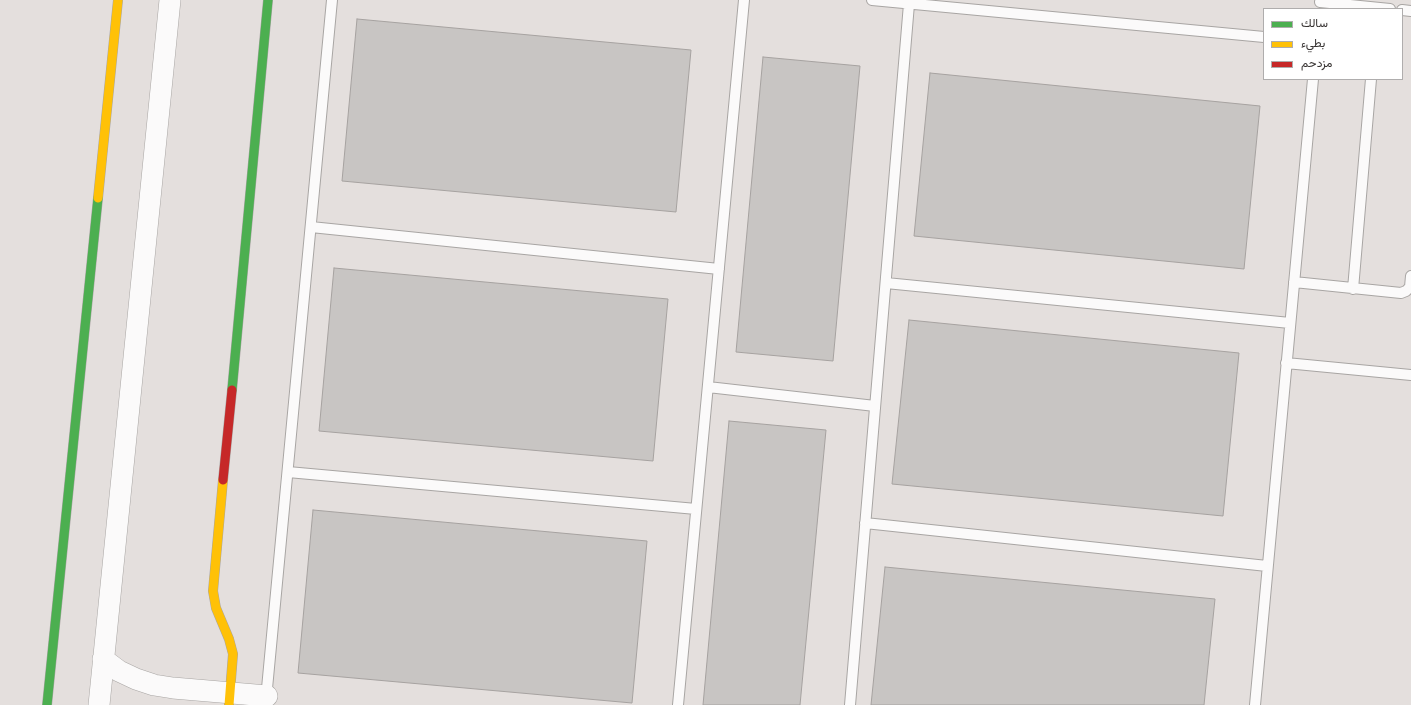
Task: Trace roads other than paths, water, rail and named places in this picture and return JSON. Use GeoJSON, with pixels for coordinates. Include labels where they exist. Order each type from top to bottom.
{"type":"FeatureCollection","features":[{"type":"Feature","properties":{"kind":"street"},"geometry":{"type":"LineString","coordinates":[[47,705],[118,0]]}},
{"type":"Feature","properties":{"kind":"street"},"geometry":{"type":"LineString","coordinates":[[99,705],[170,0]]}},
{"type":"Feature","properties":{"kind":"street"},"geometry":{"type":"LineString","coordinates":[[230,699],[233,654],[229,639],[216,608],[213,591],[268,0]]}},
{"type":"Feature","properties":{"kind":"street"},"geometry":{"type":"LineString","coordinates":[[103,659],[119,671],[154,685],[230,699],[266,701]]}},
{"type":"Feature","properties":{"kind":"lane"},"geometry":{"type":"LineString","coordinates":[[266,701],[332,0]]}},
{"type":"Feature","properties":{"kind":"lane"},"geometry":{"type":"LineString","coordinates":[[678,705],[744,0]]}},
{"type":"Feature","properties":{"kind":"lane"},"geometry":{"type":"LineString","coordinates":[[872,0],[1263,37]]}},
{"type":"Feature","properties":{"kind":"lane"},"geometry":{"type":"LineString","coordinates":[[850,705],[909,4]]}},
{"type":"Feature","properties":{"kind":"lane"},"geometry":{"type":"LineString","coordinates":[[1319,4],[1377,8]]}},
{"type":"Feature","properties":{"kind":"lane"},"geometry":{"type":"LineString","coordinates":[[1255,705],[1313,80]]}},
{"type":"Feature","properties":{"kind":"lane"},"geometry":{"type":"LineString","coordinates":[[1353,289],[1371,80]]}},
{"type":"Feature","properties":{"kind":"lane"},"geometry":{"type":"LineString","coordinates":[[311,227],[719,269]]}},
{"type":"Feature","properties":{"kind":"lane"},"geometry":{"type":"LineString","coordinates":[[1294,282],[1400,293],[1406,291],[1410,287],[1411,276]]}},
{"type":"Feature","properties":{"kind":"lane"},"geometry":{"type":"LineString","coordinates":[[886,283],[1290,323]]}},
{"type":"Feature","properties":{"kind":"lane"},"geometry":{"type":"LineString","coordinates":[[1286,363],[1411,375]]}},
{"type":"Feature","properties":{"kind":"lane"},"geometry":{"type":"LineString","coordinates":[[708,387],[875,406]]}},
{"type":"Feature","properties":{"kind":"lane"},"geometry":{"type":"LineString","coordinates":[[288,472],[696,510]]}},
{"type":"Feature","properties":{"kind":"lane"},"geometry":{"type":"LineString","coordinates":[[865,523],[1267,566]]}}]}
